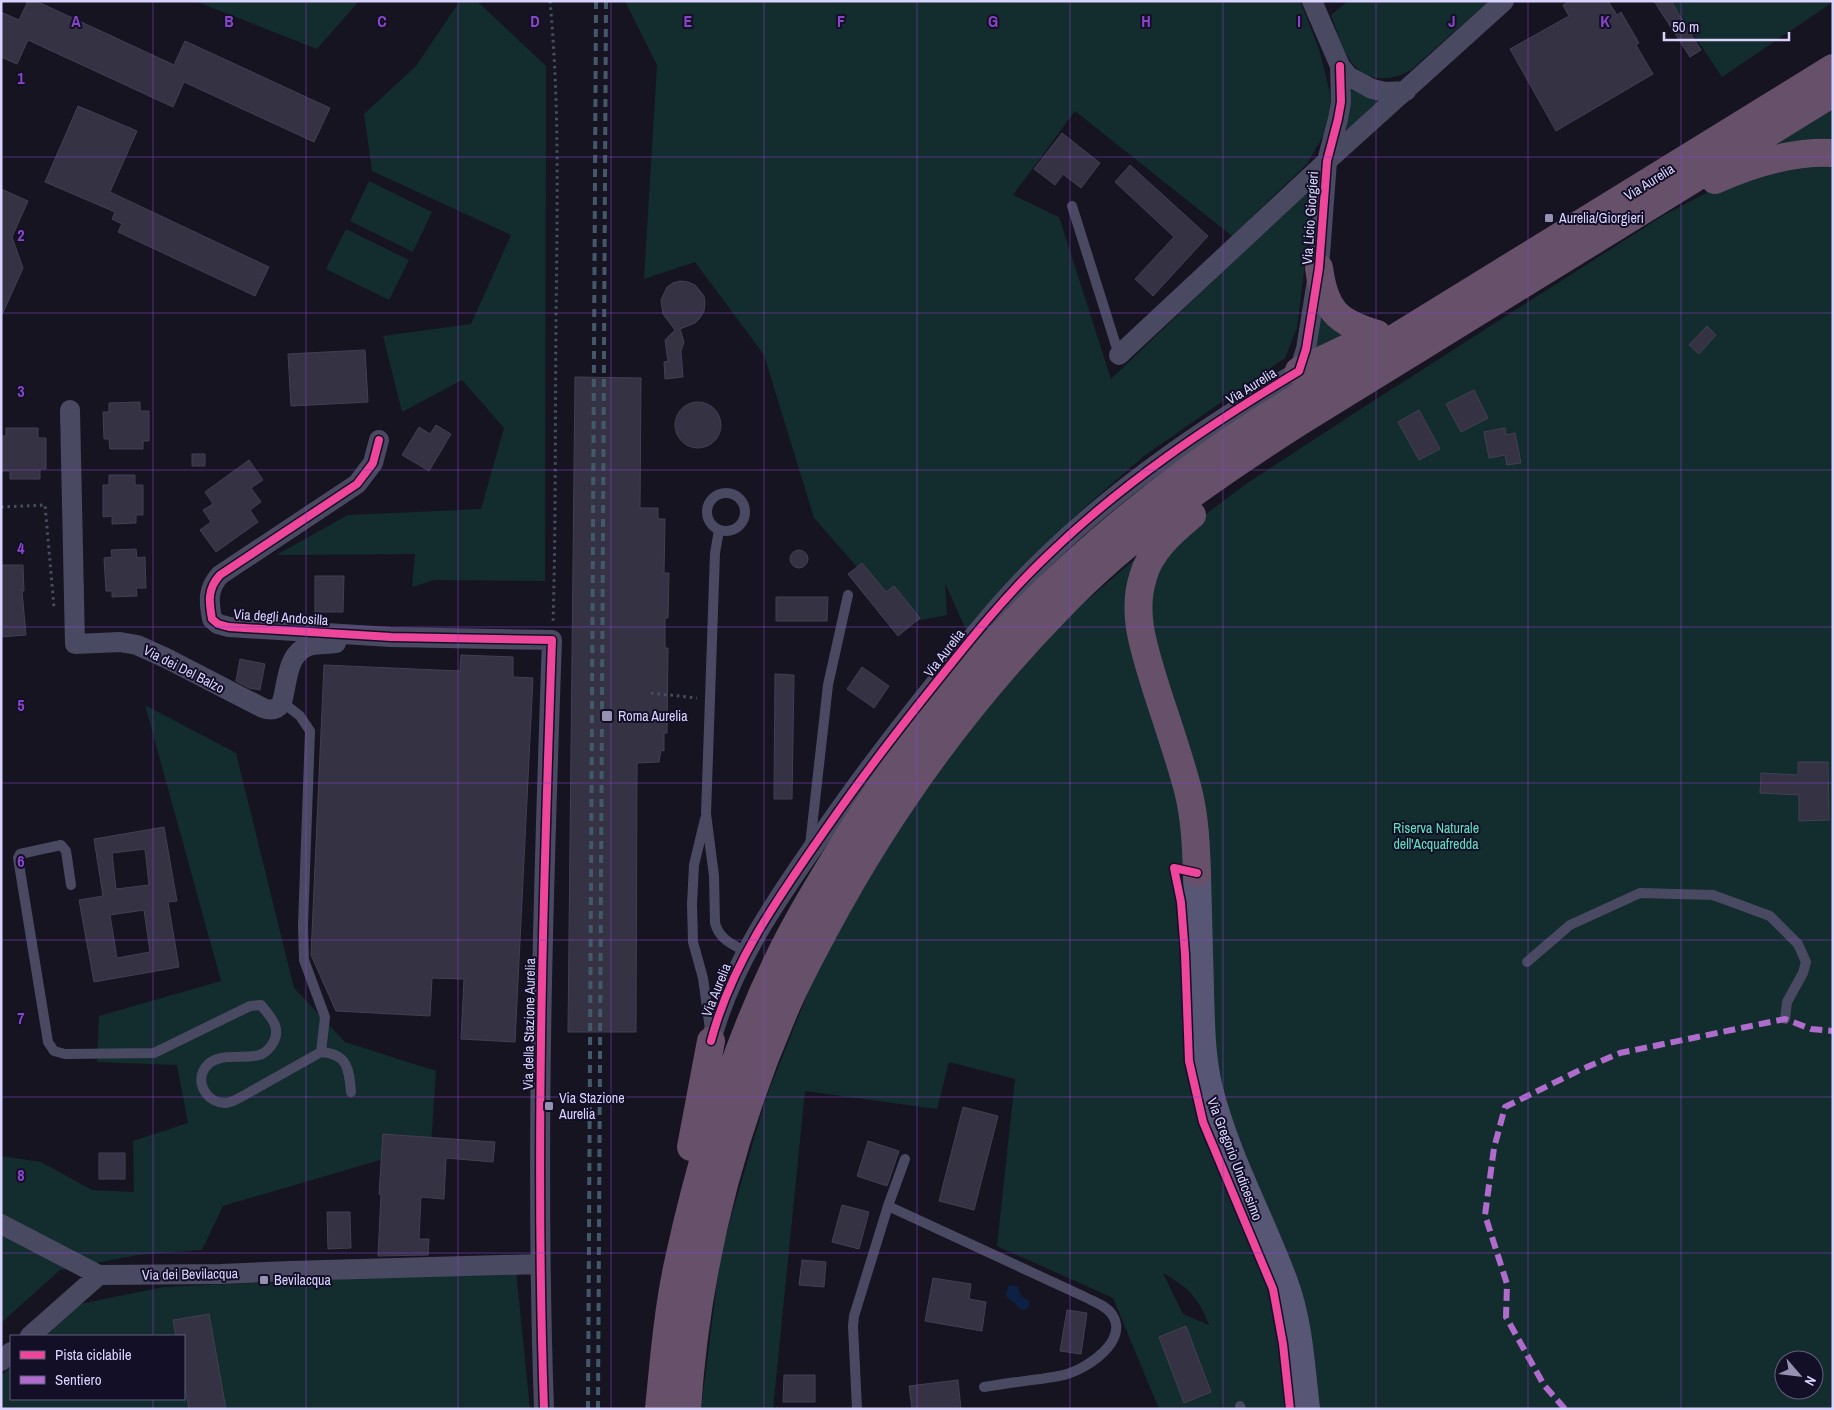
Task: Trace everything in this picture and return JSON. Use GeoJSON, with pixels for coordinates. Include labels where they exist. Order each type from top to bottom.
{"type":"FeatureCollection","features":[{"type":"Feature","properties":{"kind":"highway","name":"Via Aurelia"},"geometry":{"type":"LineString","coordinates":[[659,1409],[678,1260],[706,1152],[722,1100],[752,1019],[790,935],[822,880],[887,777],[929,720],[993,644],[1076,563],[1152,497],[1184,472],[1260,421],[1833,68]]}},
{"type":"Feature","properties":{"kind":"highway","name":"Via Aurelia"},"geometry":{"type":"LineString","coordinates":[[687,1409],[692,1346],[704,1269],[725,1182],[754,1090],[779,1021],[840,900],[895,810],[944,740],[996,676],[1060,607],[1108,562],[1179,504],[1232,466],[1299,422],[1829,95]]}},
{"type":"Feature","properties":{"kind":"highway"},"geometry":{"type":"LineString","coordinates":[[1565,258],[1701,186],[1727,175],[1778,158],[1804,154],[1833,153]]}},
{"type":"Feature","properties":{"kind":"highway"},"geometry":{"type":"LineString","coordinates":[[1299,371],[1377,334],[1546,233],[1633,192]]}},
{"type":"Feature","properties":{"kind":"highway"},"geometry":{"type":"LineString","coordinates":[[1319,268],[1326,299],[1336,314],[1350,324],[1377,334]]}},
{"type":"Feature","properties":{"kind":"highway"},"geometry":{"type":"LineString","coordinates":[[1197,874],[1194,815],[1188,789],[1139,627],[1138,601],[1143,576],[1158,548],[1186,521],[1218,496],[1328,422],[1391,366]]}},
{"type":"Feature","properties":{"kind":"highway"},"geometry":{"type":"LineString","coordinates":[[678,1260],[686,1178],[711,1041]]}},
{"type":"Feature","properties":{"kind":"street","name":"Via Licio Giorgieri"},"geometry":{"type":"LineString","coordinates":[[1312,1],[1340,66],[1354,80],[1372,89],[1386,92],[1406,91]]}},
{"type":"Feature","properties":{"kind":"street","name":"Via Licio Giorgieri"},"geometry":{"type":"LineString","coordinates":[[1119,355],[1327,161],[1504,1]]}},
{"type":"Feature","properties":{"kind":"street","name":"Via Licio Giorgieri"},"geometry":{"type":"LineString","coordinates":[[1299,371],[1306,349],[1319,268],[1327,161],[1340,108],[1340,66]]}},
{"type":"Feature","properties":{"kind":"street","name":"Via Aurelia"},"geometry":{"type":"LineString","coordinates":[[711,1041],[726,994],[747,952],[809,854],[905,721],[986,621],[1046,557],[1100,507],[1154,465],[1208,427],[1299,371]]}},
{"type":"Feature","properties":{"kind":"street","name":"Via dei Del Balzo"},"geometry":{"type":"LineString","coordinates":[[70,410],[75,644],[120,642],[137,645],[263,708],[273,710],[279,707],[282,702]]}},
{"type":"Feature","properties":{"kind":"street","name":"Via degli Andosilla"},"geometry":{"type":"LineString","coordinates":[[379,440],[372,463],[357,484],[225,571],[213,585],[209,600],[212,619],[218,624],[229,627],[391,637],[552,640]]}},
{"type":"Feature","properties":{"kind":"street"},"geometry":{"type":"LineString","coordinates":[[282,702],[292,661],[299,651],[312,645],[391,637]]}},
{"type":"Feature","properties":{"kind":"street","name":"Via della Stazione Aurelia"},"geometry":{"type":"LineString","coordinates":[[544,1409],[540,1264],[540,1106],[552,640]]}},
{"type":"Feature","properties":{"kind":"street","name":"Via Gregorio Undicesimo"},"geometry":{"type":"LineString","coordinates":[[1197,874],[1200,1008],[1208,1086],[1233,1162],[1287,1290],[1298,1340],[1306,1409]]}},
{"type":"Feature","properties":{"kind":"street","name":"Via dei Bevilacqua"},"geometry":{"type":"LineString","coordinates":[[1,1224],[99,1275],[221,1274],[540,1264]]}},
{"type":"Feature","properties":{"kind":"street"},"geometry":{"type":"LineString","coordinates":[[31,1335],[99,1275]]}},
{"type":"Feature","properties":{"kind":"lane"},"geometry":{"type":"LineString","coordinates":[[1072,206],[1119,355]]}},
{"type":"Feature","properties":{"kind":"lane"},"geometry":{"type":"LineString","coordinates":[[719,530],[715,553],[706,814],[714,876],[715,922],[717,930],[721,936],[747,952]]}},
{"type":"Feature","properties":{"kind":"lane"},"geometry":{"type":"LineString","coordinates":[[809,854],[828,685],[848,594]]}},
{"type":"Feature","properties":{"kind":"lane"},"geometry":{"type":"LineString","coordinates":[[282,702],[300,716],[310,731],[303,926],[304,960],[325,1017],[321,1052]]}},
{"type":"Feature","properties":{"kind":"lane"},"geometry":{"type":"LineString","coordinates":[[706,814],[694,864],[693,942],[703,978],[711,1041]]}},
{"type":"Feature","properties":{"kind":"lane"},"geometry":{"type":"LineString","coordinates":[[71,885],[66,851],[60,845],[20,854],[18,858],[48,1042],[54,1051],[64,1054],[154,1053],[250,1006],[261,1005],[271,1018],[276,1029],[276,1040],[268,1050],[260,1055],[220,1058],[211,1062],[204,1069],[201,1080],[203,1091],[213,1100],[227,1103],[321,1052],[331,1053],[342,1059],[349,1069],[351,1092]]}},
{"type":"Feature","properties":{"kind":"lane"},"geometry":{"type":"LineString","coordinates":[[1527,962],[1570,925],[1640,893],[1713,895],[1770,916],[1798,944],[1806,962],[1787,1002],[1785,1019]]}},
{"type":"Feature","properties":{"kind":"lane"},"geometry":{"type":"LineString","coordinates":[[857,1409],[854,1316],[905,1158]]}},
{"type":"Feature","properties":{"kind":"lane"},"geometry":{"type":"LineString","coordinates":[[888,1206],[1085,1297],[1103,1306],[1113,1315],[1117,1328],[1115,1338],[1100,1355],[1080,1369],[1067,1375],[984,1387]]}},
{"type":"Feature","properties":{"kind":"path"},"geometry":{"type":"LineString","coordinates":[[550,1],[554,41],[557,122],[556,551],[552,640]]}},
{"type":"Feature","properties":{"kind":"path"},"geometry":{"type":"LineString","coordinates":[[1,507],[45,505],[55,614]]}},
{"type":"Feature","properties":{"kind":"path"},"geometry":{"type":"LineString","coordinates":[[651,693],[710,700]]}},
{"type":"Feature","properties":{"kind":"green space"},"geometry":{"type":"Polygon","coordinates":[[[195,1],[359,1],[317,49],[195,1]]]}},
{"type":"Feature","properties":{"kind":"green space"},"geometry":{"type":"Polygon","coordinates":[[[460,1],[477,1],[546,66],[545,581],[434,580],[412,587],[415,554],[276,555],[348,515],[481,509],[504,428],[462,380],[402,412],[383,336],[471,324],[511,235],[372,171],[364,114],[416,66],[460,1]]]}},
{"type":"Feature","properties":{"kind":"green space"},"geometry":{"type":"Polygon","coordinates":[[[625,1],[1300,1],[1319,49],[1331,97],[1327,129],[1307,164],[1232,236],[1075,111],[1013,195],[1059,217],[1111,379],[1315,183],[1297,328],[1285,358],[1144,456],[1076,515],[966,630],[945,583],[947,615],[906,623],[814,518],[764,355],[695,262],[644,279],[657,65],[625,1]]]}},
{"type":"Feature","properties":{"kind":"green space"},"geometry":{"type":"Polygon","coordinates":[[[1348,1],[1489,1],[1411,70],[1395,77],[1379,78],[1357,69],[1344,51],[1331,15],[1348,1]]]}},
{"type":"Feature","properties":{"kind":"green space"},"geometry":{"type":"Polygon","coordinates":[[[1671,1],[1833,1],[1833,2],[1722,77],[1671,1]]]}},
{"type":"Feature","properties":{"kind":"green space"},"geometry":{"type":"Polygon","coordinates":[[[1345,86],[1364,95],[1384,99],[1342,134],[1345,86]]]}},
{"type":"Feature","properties":{"kind":"green space"},"geometry":{"type":"Polygon","coordinates":[[[1833,106],[1833,141],[1763,150],[1833,106]]]}},
{"type":"Feature","properties":{"kind":"green space","name":"Riserva Naturale dell'Acquafredda"},"geometry":{"type":"Polygon","coordinates":[[[1833,162],[1833,1409],[1159,1409],[1113,1298],[997,1246],[1015,1079],[949,1062],[937,1109],[805,1091],[773,1409],[701,1409],[721,1251],[766,1098],[815,975],[831,943],[903,822],[977,720],[1063,621],[1136,558],[1183,531],[1246,484],[1664,215],[1714,189],[1762,171],[1833,162]],[[1163,1273],[1183,1314],[1209,1325],[1197,1300],[1179,1283],[1163,1273]]]}},
{"type":"Feature","properties":{"kind":"green space"},"geometry":{"type":"Polygon","coordinates":[[[369,181],[432,212],[413,252],[350,221],[369,181]]]}},
{"type":"Feature","properties":{"kind":"green space"},"geometry":{"type":"Polygon","coordinates":[[[346,229],[409,260],[389,300],[326,269],[346,229]]]}},
{"type":"Feature","properties":{"kind":"green space"},"geometry":{"type":"Polygon","coordinates":[[[1316,302],[1350,337],[1310,359],[1316,302]]]}},
{"type":"Feature","properties":{"kind":"green space"},"geometry":{"type":"Polygon","coordinates":[[[145,705],[236,753],[294,988],[345,1042],[436,1071],[431,1145],[223,1206],[202,1250],[138,1255],[60,1270],[1,1323],[1,1156],[41,1162],[92,1190],[134,1192],[133,1141],[188,1123],[177,1065],[97,1062],[99,1016],[221,981],[145,705]]]}},
{"type":"Feature","properties":{"kind":"green space"},"geometry":{"type":"Polygon","coordinates":[[[516,1271],[530,1409],[1,1409],[1,1376],[10,1367],[10,1400],[185,1400],[185,1335],[44,1335],[75,1305],[163,1287],[516,1271]]]}},
{"type":"Feature","properties":{"kind":"water"},"geometry":{"type":"Polygon","coordinates":[[[1009,1285],[1017,1286],[1021,1296],[1029,1301],[1029,1306],[1026,1310],[1019,1309],[1015,1303],[1007,1298],[1006,1292],[1009,1285]]]}},
{"type":"Feature","properties":{"kind":"building"},"geometry":{"type":"Polygon","coordinates":[[[28,1],[36,1],[174,65],[185,41],[330,108],[314,142],[184,82],[173,107],[28,40],[17,64],[1,57],[1,12],[19,20],[28,1]]]}},
{"type":"Feature","properties":{"kind":"building"},"geometry":{"type":"Polygon","coordinates":[[[1570,1],[1608,1],[1617,15],[1621,12],[1639,43],[1636,45],[1653,74],[1556,131],[1510,49],[1569,16],[1563,5],[1570,1]]]}},
{"type":"Feature","properties":{"kind":"building"},"geometry":{"type":"Polygon","coordinates":[[[1654,1],[1671,1],[1701,50],[1690,57],[1654,1]]]}},
{"type":"Feature","properties":{"kind":"building"},"geometry":{"type":"Polygon","coordinates":[[[78,106],[137,131],[110,192],[269,267],[255,296],[118,232],[122,224],[112,219],[115,212],[45,182],[78,106]]]}},
{"type":"Feature","properties":{"kind":"building"},"geometry":{"type":"Polygon","coordinates":[[[1062,133],[1100,163],[1081,188],[1063,174],[1055,185],[1034,169],[1062,133]]]}},
{"type":"Feature","properties":{"kind":"building"},"geometry":{"type":"Polygon","coordinates":[[[1130,165],[1208,236],[1153,296],[1135,279],[1174,237],[1115,182],[1130,165]]]}},
{"type":"Feature","properties":{"kind":"building"},"geometry":{"type":"Polygon","coordinates":[[[1,189],[28,201],[12,237],[23,268],[1,317],[1,189]]]}},
{"type":"Feature","properties":{"kind":"building"},"geometry":{"type":"Polygon","coordinates":[[[680,281],[695,285],[704,296],[704,311],[695,323],[680,329],[684,342],[681,351],[683,377],[665,379],[664,362],[668,361],[665,340],[675,330],[663,314],[661,300],[667,287],[680,281]]]}},
{"type":"Feature","properties":{"kind":"building"},"geometry":{"type":"Polygon","coordinates":[[[1707,326],[1716,335],[1699,354],[1689,345],[1707,326]]]}},
{"type":"Feature","properties":{"kind":"building"},"geometry":{"type":"Polygon","coordinates":[[[365,350],[368,402],[291,406],[288,354],[365,350]]]}},
{"type":"Feature","properties":{"kind":"building"},"geometry":{"type":"Polygon","coordinates":[[[575,377],[641,378],[640,508],[658,508],[658,519],[665,519],[664,573],[669,573],[668,618],[665,618],[665,648],[668,648],[667,733],[664,733],[664,751],[661,750],[659,762],[637,763],[636,1032],[568,1032],[575,377]]]}},
{"type":"Feature","properties":{"kind":"building"},"geometry":{"type":"Polygon","coordinates":[[[1474,390],[1488,418],[1461,432],[1446,404],[1474,390]]]}},
{"type":"Feature","properties":{"kind":"building"},"geometry":{"type":"Polygon","coordinates":[[[140,402],[140,411],[149,411],[149,441],[143,441],[143,449],[110,449],[109,439],[104,439],[103,412],[109,412],[109,403],[140,402]]]}},
{"type":"Feature","properties":{"kind":"building"},"geometry":{"type":"Polygon","coordinates":[[[698,402],[711,406],[717,412],[721,425],[717,438],[711,444],[698,448],[685,444],[679,438],[675,425],[679,412],[685,406],[698,402]]]}},
{"type":"Feature","properties":{"kind":"building"},"geometry":{"type":"Polygon","coordinates":[[[1419,410],[1440,449],[1419,460],[1398,422],[1419,410]]]}},
{"type":"Feature","properties":{"kind":"building"},"geometry":{"type":"Polygon","coordinates":[[[436,425],[451,434],[429,471],[402,455],[419,427],[430,434],[436,425]]]}},
{"type":"Feature","properties":{"kind":"building"},"geometry":{"type":"Polygon","coordinates":[[[6,428],[38,428],[38,438],[46,438],[46,469],[40,469],[40,479],[10,479],[10,471],[1,471],[1,436],[6,436],[6,428]]]}},
{"type":"Feature","properties":{"kind":"building"},"geometry":{"type":"Polygon","coordinates":[[[1505,428],[1506,435],[1515,433],[1521,463],[1507,465],[1505,455],[1489,458],[1484,432],[1505,428]]]}},
{"type":"Feature","properties":{"kind":"building"},"geometry":{"type":"Polygon","coordinates":[[[192,454],[205,454],[205,466],[192,466],[192,454]]]}},
{"type":"Feature","properties":{"kind":"building"},"geometry":{"type":"Polygon","coordinates":[[[249,460],[263,480],[251,488],[261,502],[250,510],[258,522],[216,552],[200,530],[211,522],[203,510],[213,504],[205,492],[249,460]]]}},
{"type":"Feature","properties":{"kind":"building"},"geometry":{"type":"Polygon","coordinates":[[[109,475],[135,475],[135,485],[143,485],[143,515],[136,515],[136,523],[112,524],[112,516],[103,517],[103,485],[109,485],[109,475]]]}},
{"type":"Feature","properties":{"kind":"building"},"geometry":{"type":"Polygon","coordinates":[[[136,549],[137,558],[145,557],[146,588],[136,588],[137,596],[112,597],[112,591],[106,591],[104,558],[112,557],[111,550],[136,549]]]}},
{"type":"Feature","properties":{"kind":"building"},"geometry":{"type":"Polygon","coordinates":[[[795,550],[803,550],[808,555],[806,566],[795,568],[790,563],[790,555],[795,550]]]}},
{"type":"Feature","properties":{"kind":"building"},"geometry":{"type":"Polygon","coordinates":[[[862,563],[886,592],[894,586],[920,618],[898,636],[848,574],[862,563]]]}},
{"type":"Feature","properties":{"kind":"building"},"geometry":{"type":"Polygon","coordinates":[[[1,565],[23,565],[24,591],[22,591],[26,635],[1,637],[1,565]]]}},
{"type":"Feature","properties":{"kind":"building"},"geometry":{"type":"Polygon","coordinates":[[[315,576],[344,576],[343,612],[315,612],[315,576]]]}},
{"type":"Feature","properties":{"kind":"building"},"geometry":{"type":"Polygon","coordinates":[[[776,597],[828,597],[827,621],[776,621],[776,597]]]}},
{"type":"Feature","properties":{"kind":"building"},"geometry":{"type":"Polygon","coordinates":[[[461,655],[513,657],[513,677],[533,678],[515,1042],[461,1039],[464,979],[432,978],[430,1016],[336,1011],[311,955],[324,665],[460,671],[461,655]]]}},
{"type":"Feature","properties":{"kind":"building"},"geometry":{"type":"Polygon","coordinates":[[[240,659],[265,664],[260,690],[249,688],[236,681],[240,659]]]}},
{"type":"Feature","properties":{"kind":"building"},"geometry":{"type":"Polygon","coordinates":[[[862,667],[889,686],[874,708],[847,689],[862,667]]]}},
{"type":"Feature","properties":{"kind":"building"},"geometry":{"type":"Polygon","coordinates":[[[775,674],[794,675],[792,799],[774,799],[775,674]]]}},
{"type":"Feature","properties":{"kind":"building"},"geometry":{"type":"Polygon","coordinates":[[[1798,762],[1828,762],[1829,820],[1799,821],[1799,795],[1760,793],[1761,773],[1798,775],[1798,762]]]}},
{"type":"Feature","properties":{"kind":"building"},"geometry":{"type":"Polygon","coordinates":[[[164,827],[177,901],[168,902],[179,967],[94,982],[79,900],[103,896],[94,839],[164,827]],[[145,849],[112,853],[116,889],[149,885],[145,849]],[[144,910],[110,915],[117,958],[150,952],[144,910]]]}},
{"type":"Feature","properties":{"kind":"building"},"geometry":{"type":"Polygon","coordinates":[[[963,1107],[998,1116],[974,1210],[939,1201],[963,1107]]]}},
{"type":"Feature","properties":{"kind":"building"},"geometry":{"type":"Polygon","coordinates":[[[383,1134],[495,1142],[493,1162],[446,1158],[444,1199],[421,1197],[419,1239],[429,1239],[428,1255],[378,1256],[381,1195],[379,1194],[383,1134]]]}},
{"type":"Feature","properties":{"kind":"building"},"geometry":{"type":"Polygon","coordinates":[[[868,1141],[899,1151],[887,1186],[857,1176],[868,1141]]]}},
{"type":"Feature","properties":{"kind":"building"},"geometry":{"type":"Polygon","coordinates":[[[99,1153],[125,1153],[125,1179],[99,1179],[99,1153]]]}},
{"type":"Feature","properties":{"kind":"building"},"geometry":{"type":"Polygon","coordinates":[[[842,1205],[869,1212],[859,1249],[832,1242],[842,1205]]]}},
{"type":"Feature","properties":{"kind":"building"},"geometry":{"type":"Polygon","coordinates":[[[327,1212],[350,1212],[351,1248],[328,1249],[327,1212]]]}},
{"type":"Feature","properties":{"kind":"building"},"geometry":{"type":"Polygon","coordinates":[[[802,1260],[826,1262],[824,1287],[799,1285],[802,1260]]]}},
{"type":"Feature","properties":{"kind":"building"},"geometry":{"type":"Polygon","coordinates":[[[933,1278],[971,1284],[969,1299],[986,1302],[982,1331],[925,1321],[933,1278]]]}},
{"type":"Feature","properties":{"kind":"building"},"geometry":{"type":"Polygon","coordinates":[[[1067,1310],[1087,1313],[1081,1354],[1060,1351],[1067,1310]]]}},
{"type":"Feature","properties":{"kind":"building"},"geometry":{"type":"Polygon","coordinates":[[[209,1314],[226,1409],[189,1409],[185,1387],[185,1335],[176,1335],[173,1320],[209,1314]]]}},
{"type":"Feature","properties":{"kind":"building"},"geometry":{"type":"Polygon","coordinates":[[[1186,1326],[1211,1392],[1184,1403],[1159,1337],[1186,1326]]]}},
{"type":"Feature","properties":{"kind":"building"},"geometry":{"type":"Polygon","coordinates":[[[784,1375],[815,1375],[815,1402],[783,1402],[784,1375]]]}},
{"type":"Feature","properties":{"kind":"building"},"geometry":{"type":"Polygon","coordinates":[[[958,1380],[961,1409],[912,1409],[909,1386],[958,1380]]]}},
{"type":"Feature","properties":{"kind":"railway"},"geometry":{"type":"LineString","coordinates":[[588,1409],[596,1]]}},
{"type":"Feature","properties":{"kind":"railway"},"geometry":{"type":"LineString","coordinates":[[598,1409],[606,1]]}},
{"type":"Feature","properties":{"kind":"marked path"},"geometry":{"type":"LineString","coordinates":[[1565,1409],[1544,1385],[1506,1317],[1507,1284],[1485,1215],[1494,1148],[1505,1107],[1582,1069],[1620,1053],[1785,1019],[1811,1029],[1833,1031]]}},
{"type":"Feature","properties":{"kind":"cycle path"},"geometry":{"type":"LineString","coordinates":[[711,1041],[720,1011],[745,955],[793,876],[894,736],[961,651],[1002,603],[1031,572],[1105,504],[1199,434],[1299,371],[1306,349],[1319,268],[1327,161],[1341,102],[1340,66]]}},
{"type":"Feature","properties":{"kind":"cycle path"},"geometry":{"type":"LineString","coordinates":[[379,440],[373,463],[357,484],[220,575],[213,585],[210,596],[212,619],[218,624],[229,627],[391,637],[552,640],[541,1024],[540,1217],[544,1409]]}},
{"type":"Feature","properties":{"kind":"cycle path"},"geometry":{"type":"LineString","coordinates":[[1197,873],[1174,868],[1181,902],[1189,1061],[1203,1122],[1273,1289],[1283,1344],[1290,1409]]}},
{"type":"Feature","properties":{"kind":"place","name":"Aurelia/Giorgieri"},"geometry":{"type":"Point","coordinates":[1549,218]}},
{"type":"Feature","properties":{"kind":"place","name":"Roma Aurelia"},"geometry":{"type":"Point","coordinates":[607,716]}},
{"type":"Feature","properties":{"kind":"place","name":"Via Stazione Aurelia"},"geometry":{"type":"Point","coordinates":[549,1106]}},
{"type":"Feature","properties":{"kind":"place","name":"Bevilacqua"},"geometry":{"type":"Point","coordinates":[264,1280]}}]}
